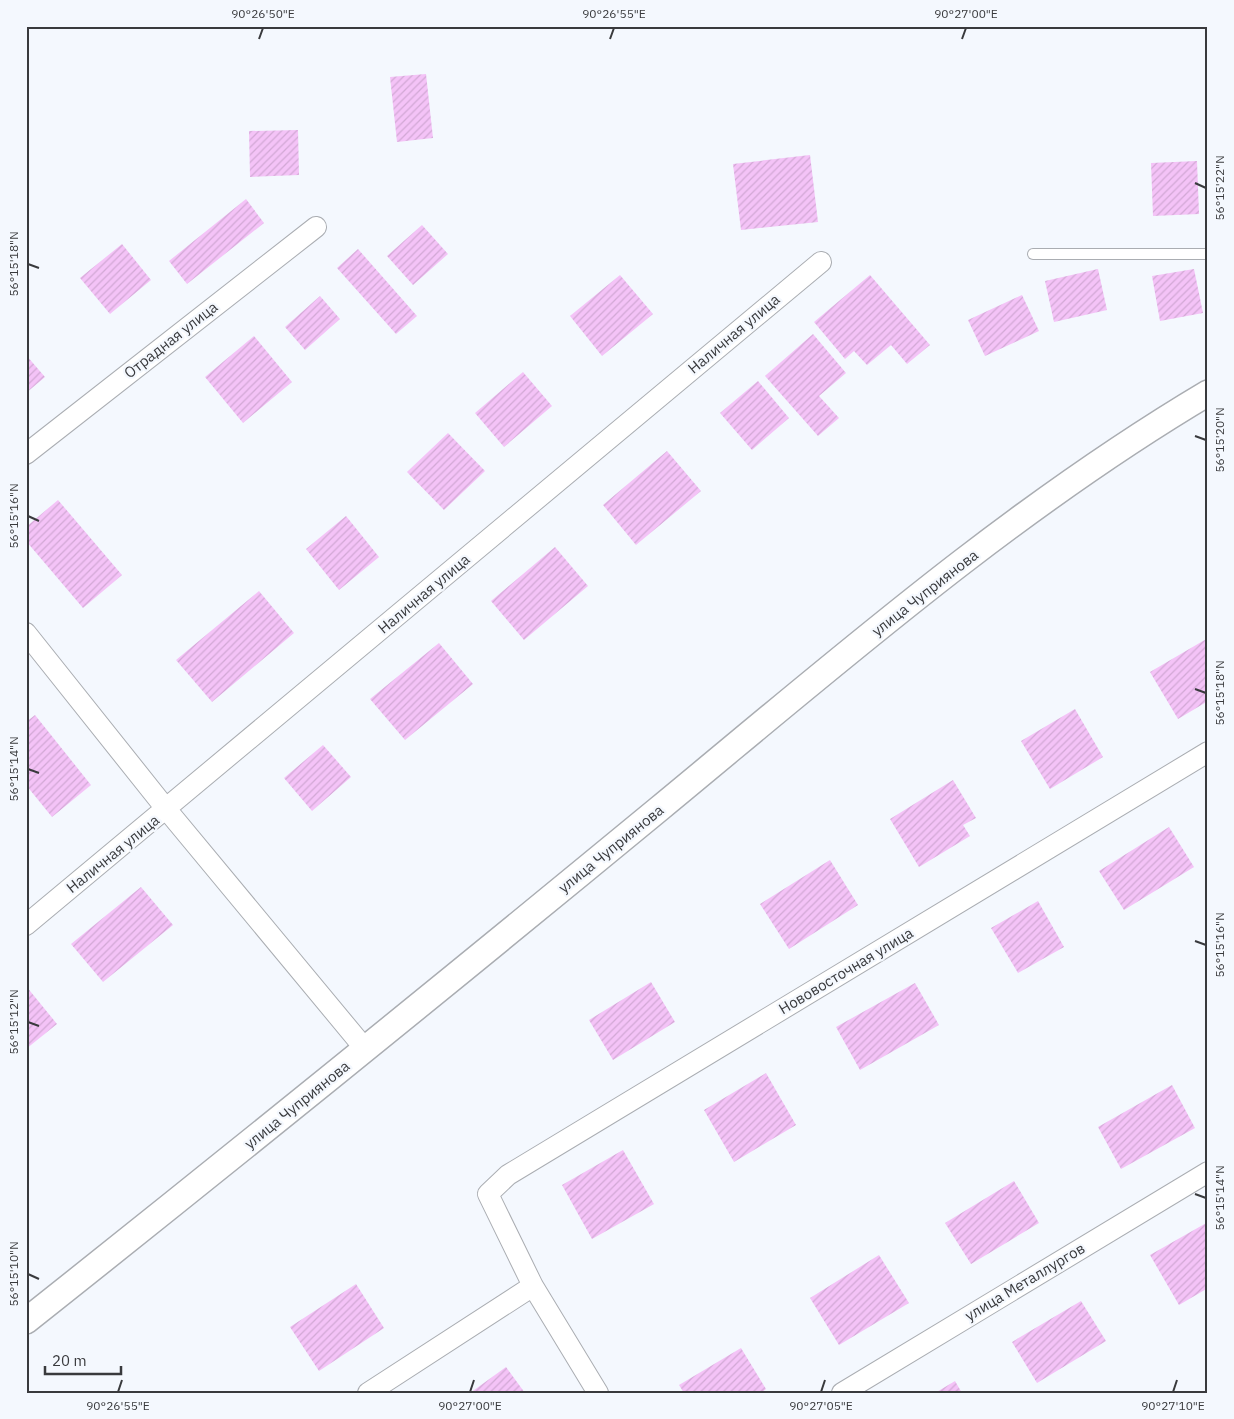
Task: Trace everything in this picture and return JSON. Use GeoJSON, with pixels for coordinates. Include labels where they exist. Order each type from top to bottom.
{"type":"FeatureCollection","features":[{"type":"Feature","properties":{"kind":"street","name":"Отрадная улица"},"geometry":{"type":"LineString","coordinates":[[26,454],[316,227]]}},
{"type":"Feature","properties":{"kind":"street","name":"Наличная улица"},"geometry":{"type":"LineString","coordinates":[[26,925],[167,810],[820,262]]}},
{"type":"Feature","properties":{"kind":"street","name":"улица Чуприянова"},"geometry":{"type":"LineString","coordinates":[[26,1322],[366,1050],[898,612],[1083,472],[1208,393]]}},
{"type":"Feature","properties":{"kind":"street"},"geometry":{"type":"LineString","coordinates":[[26,633],[167,810],[366,1050]]}},
{"type":"Feature","properties":{"kind":"street","name":"Нововосточная улица"},"geometry":{"type":"LineString","coordinates":[[533,1286],[488,1194],[508,1175],[1208,752]]}},
{"type":"Feature","properties":{"kind":"street","name":"улица Металлургов"},"geometry":{"type":"LineString","coordinates":[[842,1393],[1208,1172]]}},
{"type":"Feature","properties":{"kind":"street"},"geometry":{"type":"LineString","coordinates":[[368,1393],[533,1286],[598,1393]]}},
{"type":"Feature","properties":{"kind":"lane"},"geometry":{"type":"LineString","coordinates":[[1033,254],[1208,254]]}},
{"type":"Feature","properties":{"kind":"building"},"geometry":{"type":"Polygon","coordinates":[[[426,74],[433,138],[397,142],[390,77],[426,74]]]}},
{"type":"Feature","properties":{"kind":"building"},"geometry":{"type":"Polygon","coordinates":[[[298,130],[299,175],[250,177],[249,131],[298,130]]]}},
{"type":"Feature","properties":{"kind":"building"},"geometry":{"type":"Polygon","coordinates":[[[810,155],[818,222],[741,230],[733,164],[810,155]]]}},
{"type":"Feature","properties":{"kind":"building"},"geometry":{"type":"Polygon","coordinates":[[[1197,161],[1199,214],[1153,216],[1151,163],[1197,161]]]}},
{"type":"Feature","properties":{"kind":"building"},"geometry":{"type":"Polygon","coordinates":[[[246,199],[264,223],[187,284],[169,261],[246,199]]]}},
{"type":"Feature","properties":{"kind":"building"},"geometry":{"type":"Polygon","coordinates":[[[422,225],[448,254],[413,285],[387,256],[422,225]]]}},
{"type":"Feature","properties":{"kind":"building"},"geometry":{"type":"Polygon","coordinates":[[[122,244],[151,280],[110,314],[80,278],[122,244]]]}},
{"type":"Feature","properties":{"kind":"building"},"geometry":{"type":"Polygon","coordinates":[[[358,249],[417,316],[396,334],[337,268],[358,249]]]}},
{"type":"Feature","properties":{"kind":"building"},"geometry":{"type":"Polygon","coordinates":[[[1098,269],[1107,310],[1054,322],[1045,281],[1098,269]]]}},
{"type":"Feature","properties":{"kind":"building"},"geometry":{"type":"Polygon","coordinates":[[[1194,269],[1203,313],[1160,321],[1152,276],[1194,269]]]}},
{"type":"Feature","properties":{"kind":"building"},"geometry":{"type":"Polygon","coordinates":[[[620,275],[653,314],[602,356],[570,316],[620,275]]]}},
{"type":"Feature","properties":{"kind":"building"},"geometry":{"type":"Polygon","coordinates":[[[870,275],[930,345],[907,364],[891,345],[867,365],[854,351],[845,359],[814,322],[870,275]]]}},
{"type":"Feature","properties":{"kind":"building"},"geometry":{"type":"Polygon","coordinates":[[[1022,295],[1039,331],[985,356],[968,320],[1022,295]]]}},
{"type":"Feature","properties":{"kind":"building"},"geometry":{"type":"Polygon","coordinates":[[[320,296],[340,319],[305,350],[285,327],[320,296]]]}},
{"type":"Feature","properties":{"kind":"building"},"geometry":{"type":"Polygon","coordinates":[[[813,334],[846,373],[819,396],[839,418],[818,436],[765,376],[813,334]]]}},
{"type":"Feature","properties":{"kind":"building"},"geometry":{"type":"Polygon","coordinates":[[[254,336],[292,382],[243,423],[205,377],[254,336]]]}},
{"type":"Feature","properties":{"kind":"building"},"geometry":{"type":"Polygon","coordinates":[[[26,355],[45,377],[26,393],[26,355]]]}},
{"type":"Feature","properties":{"kind":"building"},"geometry":{"type":"Polygon","coordinates":[[[523,372],[552,406],[504,447],[475,413],[523,372]]]}},
{"type":"Feature","properties":{"kind":"building"},"geometry":{"type":"Polygon","coordinates":[[[758,381],[789,418],[752,450],[720,413],[758,381]]]}},
{"type":"Feature","properties":{"kind":"building"},"geometry":{"type":"Polygon","coordinates":[[[448,433],[485,471],[444,510],[407,472],[448,433]]]}},
{"type":"Feature","properties":{"kind":"building"},"geometry":{"type":"Polygon","coordinates":[[[667,451],[701,491],[636,545],[603,505],[667,451]]]}},
{"type":"Feature","properties":{"kind":"building"},"geometry":{"type":"Polygon","coordinates":[[[58,500],[122,575],[83,608],[26,541],[26,527],[58,500]]]}},
{"type":"Feature","properties":{"kind":"building"},"geometry":{"type":"Polygon","coordinates":[[[346,516],[379,557],[339,590],[306,549],[346,516]]]}},
{"type":"Feature","properties":{"kind":"building"},"geometry":{"type":"Polygon","coordinates":[[[555,547],[588,586],[524,640],[491,601],[555,547]]]}},
{"type":"Feature","properties":{"kind":"building"},"geometry":{"type":"Polygon","coordinates":[[[259,591],[294,633],[212,702],[176,660],[259,591]]]}},
{"type":"Feature","properties":{"kind":"building"},"geometry":{"type":"Polygon","coordinates":[[[1208,638],[1208,701],[1178,719],[1150,672],[1208,638]]]}},
{"type":"Feature","properties":{"kind":"building"},"geometry":{"type":"Polygon","coordinates":[[[439,643],[473,684],[405,740],[370,699],[439,643]]]}},
{"type":"Feature","properties":{"kind":"building"},"geometry":{"type":"Polygon","coordinates":[[[1075,709],[1103,757],[1050,789],[1021,741],[1075,709]]]}},
{"type":"Feature","properties":{"kind":"building"},"geometry":{"type":"Polygon","coordinates":[[[35,715],[91,785],[52,817],[26,785],[26,722],[35,715]]]}},
{"type":"Feature","properties":{"kind":"building"},"geometry":{"type":"Polygon","coordinates":[[[323,745],[351,777],[312,811],[284,778],[323,745]]]}},
{"type":"Feature","properties":{"kind":"building"},"geometry":{"type":"Polygon","coordinates":[[[953,780],[976,818],[963,825],[970,836],[919,867],[890,819],[953,780]]]}},
{"type":"Feature","properties":{"kind":"building"},"geometry":{"type":"Polygon","coordinates":[[[1169,827],[1194,867],[1124,910],[1099,871],[1169,827]]]}},
{"type":"Feature","properties":{"kind":"building"},"geometry":{"type":"Polygon","coordinates":[[[830,860],[858,905],[789,949],[760,904],[830,860]]]}},
{"type":"Feature","properties":{"kind":"building"},"geometry":{"type":"Polygon","coordinates":[[[141,887],[173,925],[103,982],[71,944],[141,887]]]}},
{"type":"Feature","properties":{"kind":"building"},"geometry":{"type":"Polygon","coordinates":[[[1038,901],[1064,947],[1018,973],[991,928],[1038,901]]]}},
{"type":"Feature","properties":{"kind":"building"},"geometry":{"type":"Polygon","coordinates":[[[651,982],[675,1022],[613,1060],[589,1020],[651,982]]]}},
{"type":"Feature","properties":{"kind":"building"},"geometry":{"type":"Polygon","coordinates":[[[915,983],[939,1025],[860,1070],[836,1027],[915,983]]]}},
{"type":"Feature","properties":{"kind":"building"},"geometry":{"type":"Polygon","coordinates":[[[26,986],[57,1024],[26,1049],[26,986]]]}},
{"type":"Feature","properties":{"kind":"building"},"geometry":{"type":"Polygon","coordinates":[[[766,1073],[796,1125],[734,1162],[704,1110],[766,1073]]]}},
{"type":"Feature","properties":{"kind":"building"},"geometry":{"type":"Polygon","coordinates":[[[1172,1085],[1195,1128],[1121,1169],[1098,1127],[1172,1085]]]}},
{"type":"Feature","properties":{"kind":"building"},"geometry":{"type":"Polygon","coordinates":[[[623,1150],[654,1204],[592,1239],[562,1185],[623,1150]]]}},
{"type":"Feature","properties":{"kind":"building"},"geometry":{"type":"Polygon","coordinates":[[[1014,1181],[1039,1223],[971,1264],[945,1223],[1014,1181]]]}},
{"type":"Feature","properties":{"kind":"building"},"geometry":{"type":"Polygon","coordinates":[[[1208,1222],[1208,1288],[1179,1305],[1150,1255],[1208,1222]]]}},
{"type":"Feature","properties":{"kind":"building"},"geometry":{"type":"Polygon","coordinates":[[[879,1255],[909,1303],[839,1345],[810,1298],[879,1255]]]}},
{"type":"Feature","properties":{"kind":"building"},"geometry":{"type":"Polygon","coordinates":[[[356,1284],[384,1328],[319,1371],[290,1327],[356,1284]]]}},
{"type":"Feature","properties":{"kind":"building"},"geometry":{"type":"Polygon","coordinates":[[[1081,1301],[1106,1341],[1037,1383],[1012,1342],[1081,1301]]]}},
{"type":"Feature","properties":{"kind":"building"},"geometry":{"type":"Polygon","coordinates":[[[741,1348],[766,1389],[761,1393],[684,1393],[679,1385],[741,1348]]]}},
{"type":"Feature","properties":{"kind":"building"},"geometry":{"type":"Polygon","coordinates":[[[506,1367],[525,1393],[470,1393],[506,1367]]]}},
{"type":"Feature","properties":{"kind":"building"},"geometry":{"type":"Polygon","coordinates":[[[955,1381],[962,1393],[935,1393],[955,1381]]]}}]}
